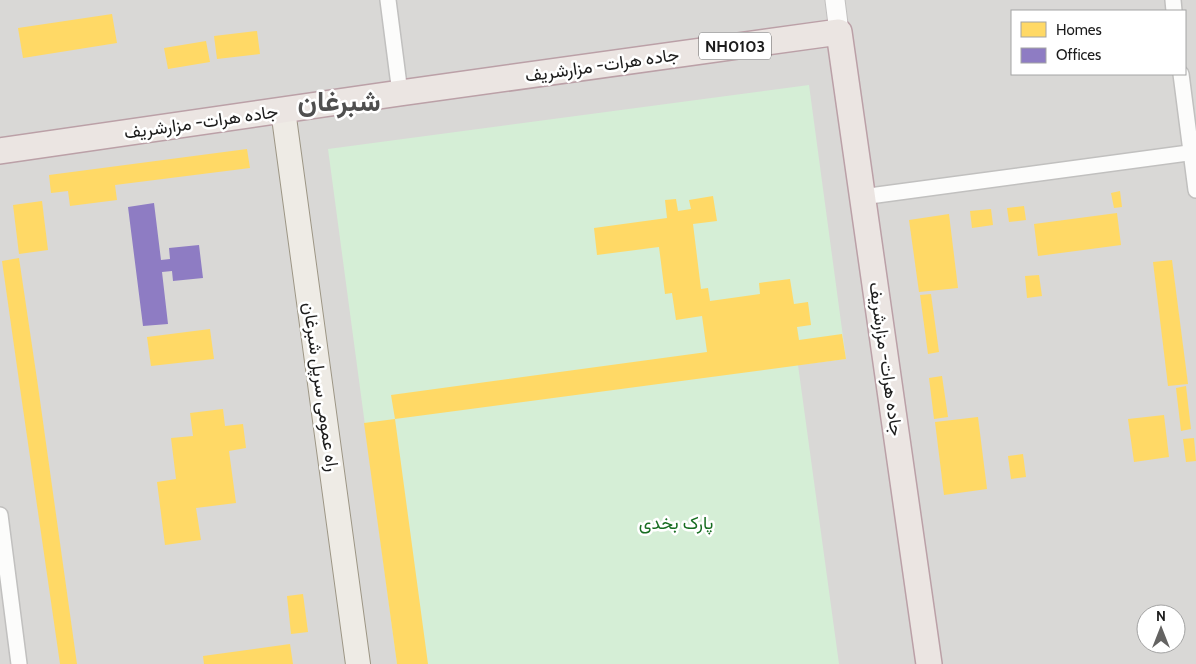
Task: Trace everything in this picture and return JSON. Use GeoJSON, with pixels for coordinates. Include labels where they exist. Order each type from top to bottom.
{"type":"FeatureCollection","features":[{"type":"Feature","properties":{"kind":"highway","name":"جاده هرات- مزارشریف"},"geometry":{"type":"LineString","coordinates":[[0,151],[839,32],[929,664]]}},
{"type":"Feature","properties":{"kind":"main road","name":"راه عمومی سرپل شبرغان"},"geometry":{"type":"LineString","coordinates":[[283,110],[358,664]]}},
{"type":"Feature","properties":{"kind":"street"},"geometry":{"type":"LineString","coordinates":[[388,0],[400,93]]}},
{"type":"Feature","properties":{"kind":"street"},"geometry":{"type":"LineString","coordinates":[[835,0],[839,32]]}},
{"type":"Feature","properties":{"kind":"street"},"geometry":{"type":"LineString","coordinates":[[1181,75],[1193,153],[1196,190]]}},
{"type":"Feature","properties":{"kind":"street"},"geometry":{"type":"LineString","coordinates":[[862,197],[1193,153]]}},
{"type":"Feature","properties":{"kind":"street"},"geometry":{"type":"LineString","coordinates":[[0,515],[5,602],[19,664]]}},
{"type":"Feature","properties":{"kind":"shaded area"},"geometry":{"type":"Polygon","coordinates":[[[0,0],[1196,0],[1196,664],[0,664],[0,0]]]}},
{"type":"Feature","properties":{"kind":"green space","name":"پارک بخدی"},"geometry":{"type":"Polygon","coordinates":[[[809,85],[846,359],[798,365],[839,664],[397,664],[328,149],[809,85]]]}},
{"type":"Feature","properties":{"kind":"building: Homes"},"geometry":{"type":"Polygon","coordinates":[[[112,14],[117,43],[23,58],[18,28],[112,14]]]}},
{"type":"Feature","properties":{"kind":"building: Homes"},"geometry":{"type":"Polygon","coordinates":[[[257,31],[260,54],[217,59],[214,36],[257,31]]]}},
{"type":"Feature","properties":{"kind":"building: Homes"},"geometry":{"type":"Polygon","coordinates":[[[206,41],[210,62],[168,69],[164,48],[206,41]]]}},
{"type":"Feature","properties":{"kind":"building: Homes"},"geometry":{"type":"Polygon","coordinates":[[[247,149],[250,168],[115,185],[117,200],[70,206],[68,191],[51,193],[49,175],[247,149]]]}},
{"type":"Feature","properties":{"kind":"building: Homes"},"geometry":{"type":"Polygon","coordinates":[[[1120,191],[1122,207],[1114,208],[1111,193],[1120,191]]]}},
{"type":"Feature","properties":{"kind":"building: Homes"},"geometry":{"type":"Polygon","coordinates":[[[713,196],[717,221],[693,224],[701,289],[708,288],[710,301],[760,294],[759,283],[790,279],[794,304],[808,302],[811,325],[797,327],[799,340],[842,334],[846,359],[395,419],[391,395],[707,352],[702,316],[676,320],[672,293],[665,294],[659,247],[597,255],[594,228],[667,218],[665,200],[676,199],[678,211],[691,209],[689,200],[713,196]]]}},
{"type":"Feature","properties":{"kind":"building: Homes"},"geometry":{"type":"Polygon","coordinates":[[[42,201],[48,250],[19,254],[13,205],[42,201]]]}},
{"type":"Feature","properties":{"kind":"building: Homes"},"geometry":{"type":"Polygon","coordinates":[[[1024,206],[1026,220],[1009,222],[1007,208],[1024,206]]]}},
{"type":"Feature","properties":{"kind":"building: Homes"},"geometry":{"type":"Polygon","coordinates":[[[991,209],[993,225],[972,228],[970,211],[991,209]]]}},
{"type":"Feature","properties":{"kind":"building: Homes"},"geometry":{"type":"Polygon","coordinates":[[[1117,213],[1121,245],[1038,256],[1034,224],[1117,213]]]}},
{"type":"Feature","properties":{"kind":"building: Homes"},"geometry":{"type":"Polygon","coordinates":[[[949,214],[958,288],[919,292],[909,220],[949,214]]]}},
{"type":"Feature","properties":{"kind":"building: Homes"},"geometry":{"type":"Polygon","coordinates":[[[19,258],[77,664],[60,664],[20,388],[2,261],[19,258]]]}},
{"type":"Feature","properties":{"kind":"building: Homes"},"geometry":{"type":"Polygon","coordinates":[[[1172,260],[1188,384],[1168,386],[1153,262],[1172,260]]]}},
{"type":"Feature","properties":{"kind":"building: Homes"},"geometry":{"type":"Polygon","coordinates":[[[1039,275],[1042,296],[1027,298],[1025,276],[1039,275]]]}},
{"type":"Feature","properties":{"kind":"building: Homes"},"geometry":{"type":"Polygon","coordinates":[[[931,294],[939,352],[928,354],[920,295],[931,294]]]}},
{"type":"Feature","properties":{"kind":"building: Homes"},"geometry":{"type":"Polygon","coordinates":[[[210,329],[214,359],[151,366],[147,337],[210,329]]]}},
{"type":"Feature","properties":{"kind":"building: Homes"},"geometry":{"type":"Polygon","coordinates":[[[942,376],[948,417],[934,419],[929,378],[942,376]]]}},
{"type":"Feature","properties":{"kind":"building: Homes"},"geometry":{"type":"Polygon","coordinates":[[[1186,386],[1191,429],[1181,431],[1176,388],[1186,386]]]}},
{"type":"Feature","properties":{"kind":"building: Homes"},"geometry":{"type":"Polygon","coordinates":[[[223,409],[225,426],[243,424],[246,448],[229,451],[236,503],[196,508],[201,540],[165,545],[157,482],[176,479],[171,438],[193,436],[190,413],[223,409]]]}},
{"type":"Feature","properties":{"kind":"building: Homes"},"geometry":{"type":"Polygon","coordinates":[[[1164,415],[1169,457],[1134,462],[1128,419],[1164,415]]]}},
{"type":"Feature","properties":{"kind":"building: Homes"},"geometry":{"type":"Polygon","coordinates":[[[978,417],[987,489],[944,495],[935,422],[978,417]]]}},
{"type":"Feature","properties":{"kind":"building: Homes"},"geometry":{"type":"Polygon","coordinates":[[[395,419],[428,664],[397,664],[364,423],[395,419]]]}},
{"type":"Feature","properties":{"kind":"building: Homes"},"geometry":{"type":"Polygon","coordinates":[[[1194,438],[1196,461],[1186,462],[1183,439],[1194,438]]]}},
{"type":"Feature","properties":{"kind":"building: Homes"},"geometry":{"type":"Polygon","coordinates":[[[1023,454],[1026,477],[1011,479],[1008,456],[1023,454]]]}},
{"type":"Feature","properties":{"kind":"building: Homes"},"geometry":{"type":"Polygon","coordinates":[[[303,594],[308,632],[291,634],[287,596],[303,594]]]}},
{"type":"Feature","properties":{"kind":"building: Homes"},"geometry":{"type":"Polygon","coordinates":[[[290,644],[293,664],[204,664],[203,656],[290,644]]]}},
{"type":"Feature","properties":{"kind":"building: Offices"},"geometry":{"type":"Polygon","coordinates":[[[154,203],[161,260],[170,259],[169,248],[199,245],[203,278],[173,281],[172,271],[162,272],[168,324],[143,326],[128,207],[154,203]]]}},
{"type":"Feature","properties":{"kind":"district","name":"شبرغان"},"geometry":{"type":"Point","coordinates":[339,101]}}]}
